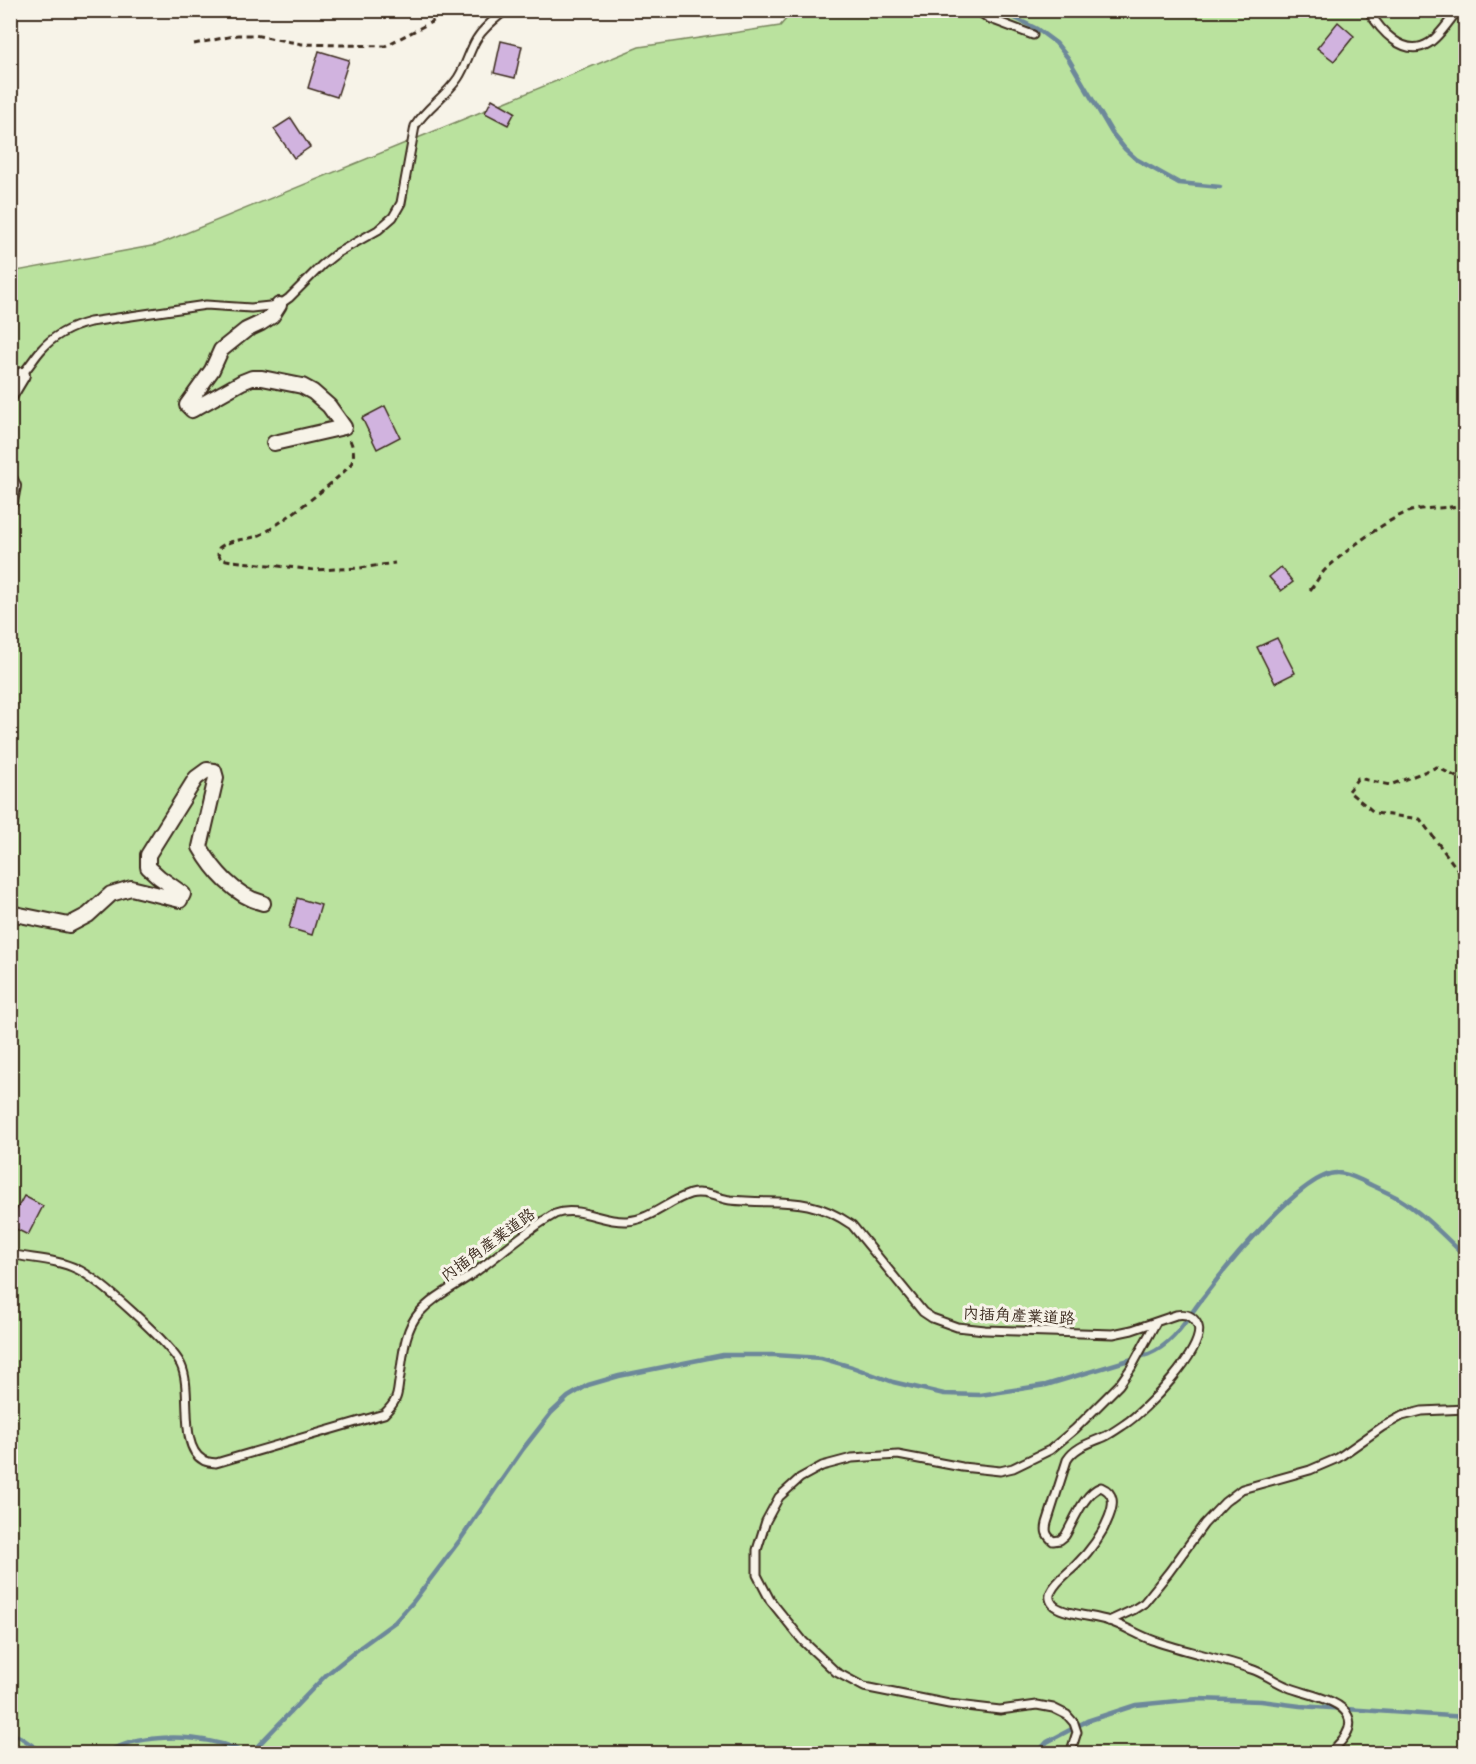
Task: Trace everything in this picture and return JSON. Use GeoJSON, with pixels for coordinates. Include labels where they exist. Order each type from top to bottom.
{"type":"FeatureCollection","features":[{"type":"Feature","properties":{"kind":"street"},"geometry":{"type":"LineString","coordinates":[[274,443],[344,427],[329,406],[314,392],[302,386],[261,378],[252,378],[242,382],[192,410],[188,408],[188,402],[212,370],[221,350],[246,330],[272,316],[279,305]]}},
{"type":"Feature","properties":{"kind":"street"},"geometry":{"type":"LineString","coordinates":[[10,395],[16,379]]}},
{"type":"Feature","properties":{"kind":"street"},"geometry":{"type":"LineString","coordinates":[[10,480],[13,486],[10,502]]}},
{"type":"Feature","properties":{"kind":"street"},"geometry":{"type":"LineString","coordinates":[[10,913],[69,925],[88,915],[111,894],[131,888],[180,900],[183,894],[147,867],[148,855],[196,778],[207,770],[214,771],[216,778],[200,847],[210,864],[228,883],[255,901],[263,903]]}},
{"type":"Feature","properties":{"kind":"lane"},"geometry":{"type":"LineString","coordinates":[[16,379],[41,349],[72,327],[206,304],[251,308],[279,305],[289,298],[322,264],[378,230],[393,217],[401,203],[415,126],[421,116],[458,79],[483,30],[506,10]]}},
{"type":"Feature","properties":{"kind":"lane"},"geometry":{"type":"LineString","coordinates":[[977,10],[988,18],[1033,35]]}},
{"type":"Feature","properties":{"kind":"lane"},"geometry":{"type":"LineString","coordinates":[[1368,10],[1382,31],[1393,41],[1404,46],[1418,48],[1430,42],[1458,10]]}},
{"type":"Feature","properties":{"kind":"lane","name":"內插角產業道路"},"geometry":{"type":"LineString","coordinates":[[10,1254],[78,1269],[103,1287],[152,1330],[171,1350],[186,1377],[192,1449],[205,1462],[216,1463],[384,1414],[395,1401],[406,1341],[411,1323],[418,1314],[474,1274],[524,1234],[556,1214],[564,1212],[630,1221],[643,1218],[690,1194],[699,1193],[730,1200],[804,1203],[822,1208],[852,1225],[923,1312],[957,1327],[1113,1334],[1155,1324],[1182,1314],[1191,1316],[1196,1321],[1199,1330],[1189,1356],[1174,1377],[1128,1422],[1107,1436],[1084,1445],[1072,1453],[1067,1460],[1047,1523],[1048,1537],[1060,1540],[1065,1536],[1094,1489],[1101,1487],[1111,1494],[1112,1509],[1103,1531],[1077,1564],[1053,1588],[1049,1598],[1056,1607],[1109,1621]]}},
{"type":"Feature","properties":{"kind":"lane"},"geometry":{"type":"LineString","coordinates":[[1070,1754],[1077,1732],[1074,1723],[1067,1715],[1053,1708],[1037,1705],[1000,1710],[949,1704],[864,1687],[836,1672],[803,1641],[770,1600],[757,1575],[757,1550],[766,1521],[779,1497],[800,1478],[822,1466],[852,1458],[898,1455],[962,1467],[1000,1471],[1013,1468],[1050,1450],[1075,1429],[1119,1385],[1155,1324]]}},
{"type":"Feature","properties":{"kind":"lane"},"geometry":{"type":"LineString","coordinates":[[1109,1621],[1144,1603],[1204,1524],[1225,1502],[1242,1489],[1310,1470],[1338,1458],[1402,1416],[1422,1411],[1466,1409]]}},
{"type":"Feature","properties":{"kind":"lane"},"geometry":{"type":"LineString","coordinates":[[1109,1621],[1152,1640],[1253,1669],[1287,1687],[1338,1704],[1346,1711],[1350,1724],[1347,1734],[1329,1754]]}},
{"type":"Feature","properties":{"kind":"path"},"geometry":{"type":"LineString","coordinates":[[194,44],[238,35],[254,35],[302,44],[385,46],[460,10]]}},
{"type":"Feature","properties":{"kind":"path"},"geometry":{"type":"LineString","coordinates":[[344,427],[351,440],[354,453],[352,464],[272,529],[248,539],[224,544],[219,548],[218,554],[221,559],[232,561],[315,570],[360,568],[395,563]]}},
{"type":"Feature","properties":{"kind":"path"},"geometry":{"type":"LineString","coordinates":[[1310,590],[1340,557],[1401,515],[1418,510],[1444,509],[1466,504]]}},
{"type":"Feature","properties":{"kind":"path"},"geometry":{"type":"LineString","coordinates":[[1466,782],[1437,767],[1390,785],[1358,778],[1348,791],[1375,813],[1420,819],[1466,881]]}},
{"type":"Feature","properties":{"kind":"green space"},"geometry":{"type":"Polygon","coordinates":[[[793,11],[1465,11],[1465,1753],[11,1754],[11,272],[157,245],[639,47],[780,26],[793,11]]]}},
{"type":"Feature","properties":{"kind":"building"},"geometry":{"type":"Polygon","coordinates":[[[1338,22],[1354,36],[1334,61],[1317,48],[1338,22]]]}},
{"type":"Feature","properties":{"kind":"building"},"geometry":{"type":"Polygon","coordinates":[[[501,41],[522,46],[515,78],[494,73],[501,41]]]}},
{"type":"Feature","properties":{"kind":"building"},"geometry":{"type":"Polygon","coordinates":[[[319,51],[349,60],[337,97],[308,88],[319,51]]]}},
{"type":"Feature","properties":{"kind":"building"},"geometry":{"type":"Polygon","coordinates":[[[492,99],[515,112],[508,125],[485,113],[492,99]]]}},
{"type":"Feature","properties":{"kind":"building"},"geometry":{"type":"Polygon","coordinates":[[[291,118],[310,147],[294,158],[274,129],[291,118]]]}},
{"type":"Feature","properties":{"kind":"building"},"geometry":{"type":"Polygon","coordinates":[[[385,406],[400,437],[377,449],[362,418],[385,406]]]}},
{"type":"Feature","properties":{"kind":"building"},"geometry":{"type":"Polygon","coordinates":[[[1281,567],[1293,582],[1281,591],[1269,577],[1281,567]]]}},
{"type":"Feature","properties":{"kind":"building"},"geometry":{"type":"Polygon","coordinates":[[[1277,638],[1295,673],[1275,683],[1257,647],[1277,638]]]}},
{"type":"Feature","properties":{"kind":"building"},"geometry":{"type":"Polygon","coordinates":[[[297,898],[321,905],[312,935],[289,928],[297,898]]]}},
{"type":"Feature","properties":{"kind":"building"},"geometry":{"type":"Polygon","coordinates":[[[24,1196],[43,1206],[28,1235],[10,1226],[24,1196]]]}},
{"type":"Feature","properties":{"kind":"waterway"},"geometry":{"type":"LineString","coordinates":[[999,10],[1037,29],[1056,43],[1068,58],[1112,133],[1136,159],[1179,183],[1220,187]]}},
{"type":"Feature","properties":{"kind":"waterway"},"geometry":{"type":"LineString","coordinates":[[250,1754],[326,1675],[395,1622],[460,1540],[551,1413],[568,1397],[588,1385],[619,1376],[723,1355],[821,1358],[893,1382],[944,1394],[980,1395],[1046,1385],[1159,1349],[1181,1328],[1230,1264],[1266,1223],[1305,1188],[1322,1177],[1337,1173],[1356,1178],[1406,1203],[1466,1257]]}},
{"type":"Feature","properties":{"kind":"waterway"},"geometry":{"type":"LineString","coordinates":[[1036,1754],[1047,1742],[1087,1721],[1136,1705],[1198,1699],[1261,1701],[1300,1706],[1466,1717]]}},
{"type":"Feature","properties":{"kind":"waterway"},"geometry":{"type":"LineString","coordinates":[[10,1733],[45,1754]]}},
{"type":"Feature","properties":{"kind":"waterway"},"geometry":{"type":"LineString","coordinates":[[102,1754],[133,1742],[164,1738],[193,1738],[235,1748],[247,1754]]}}]}
